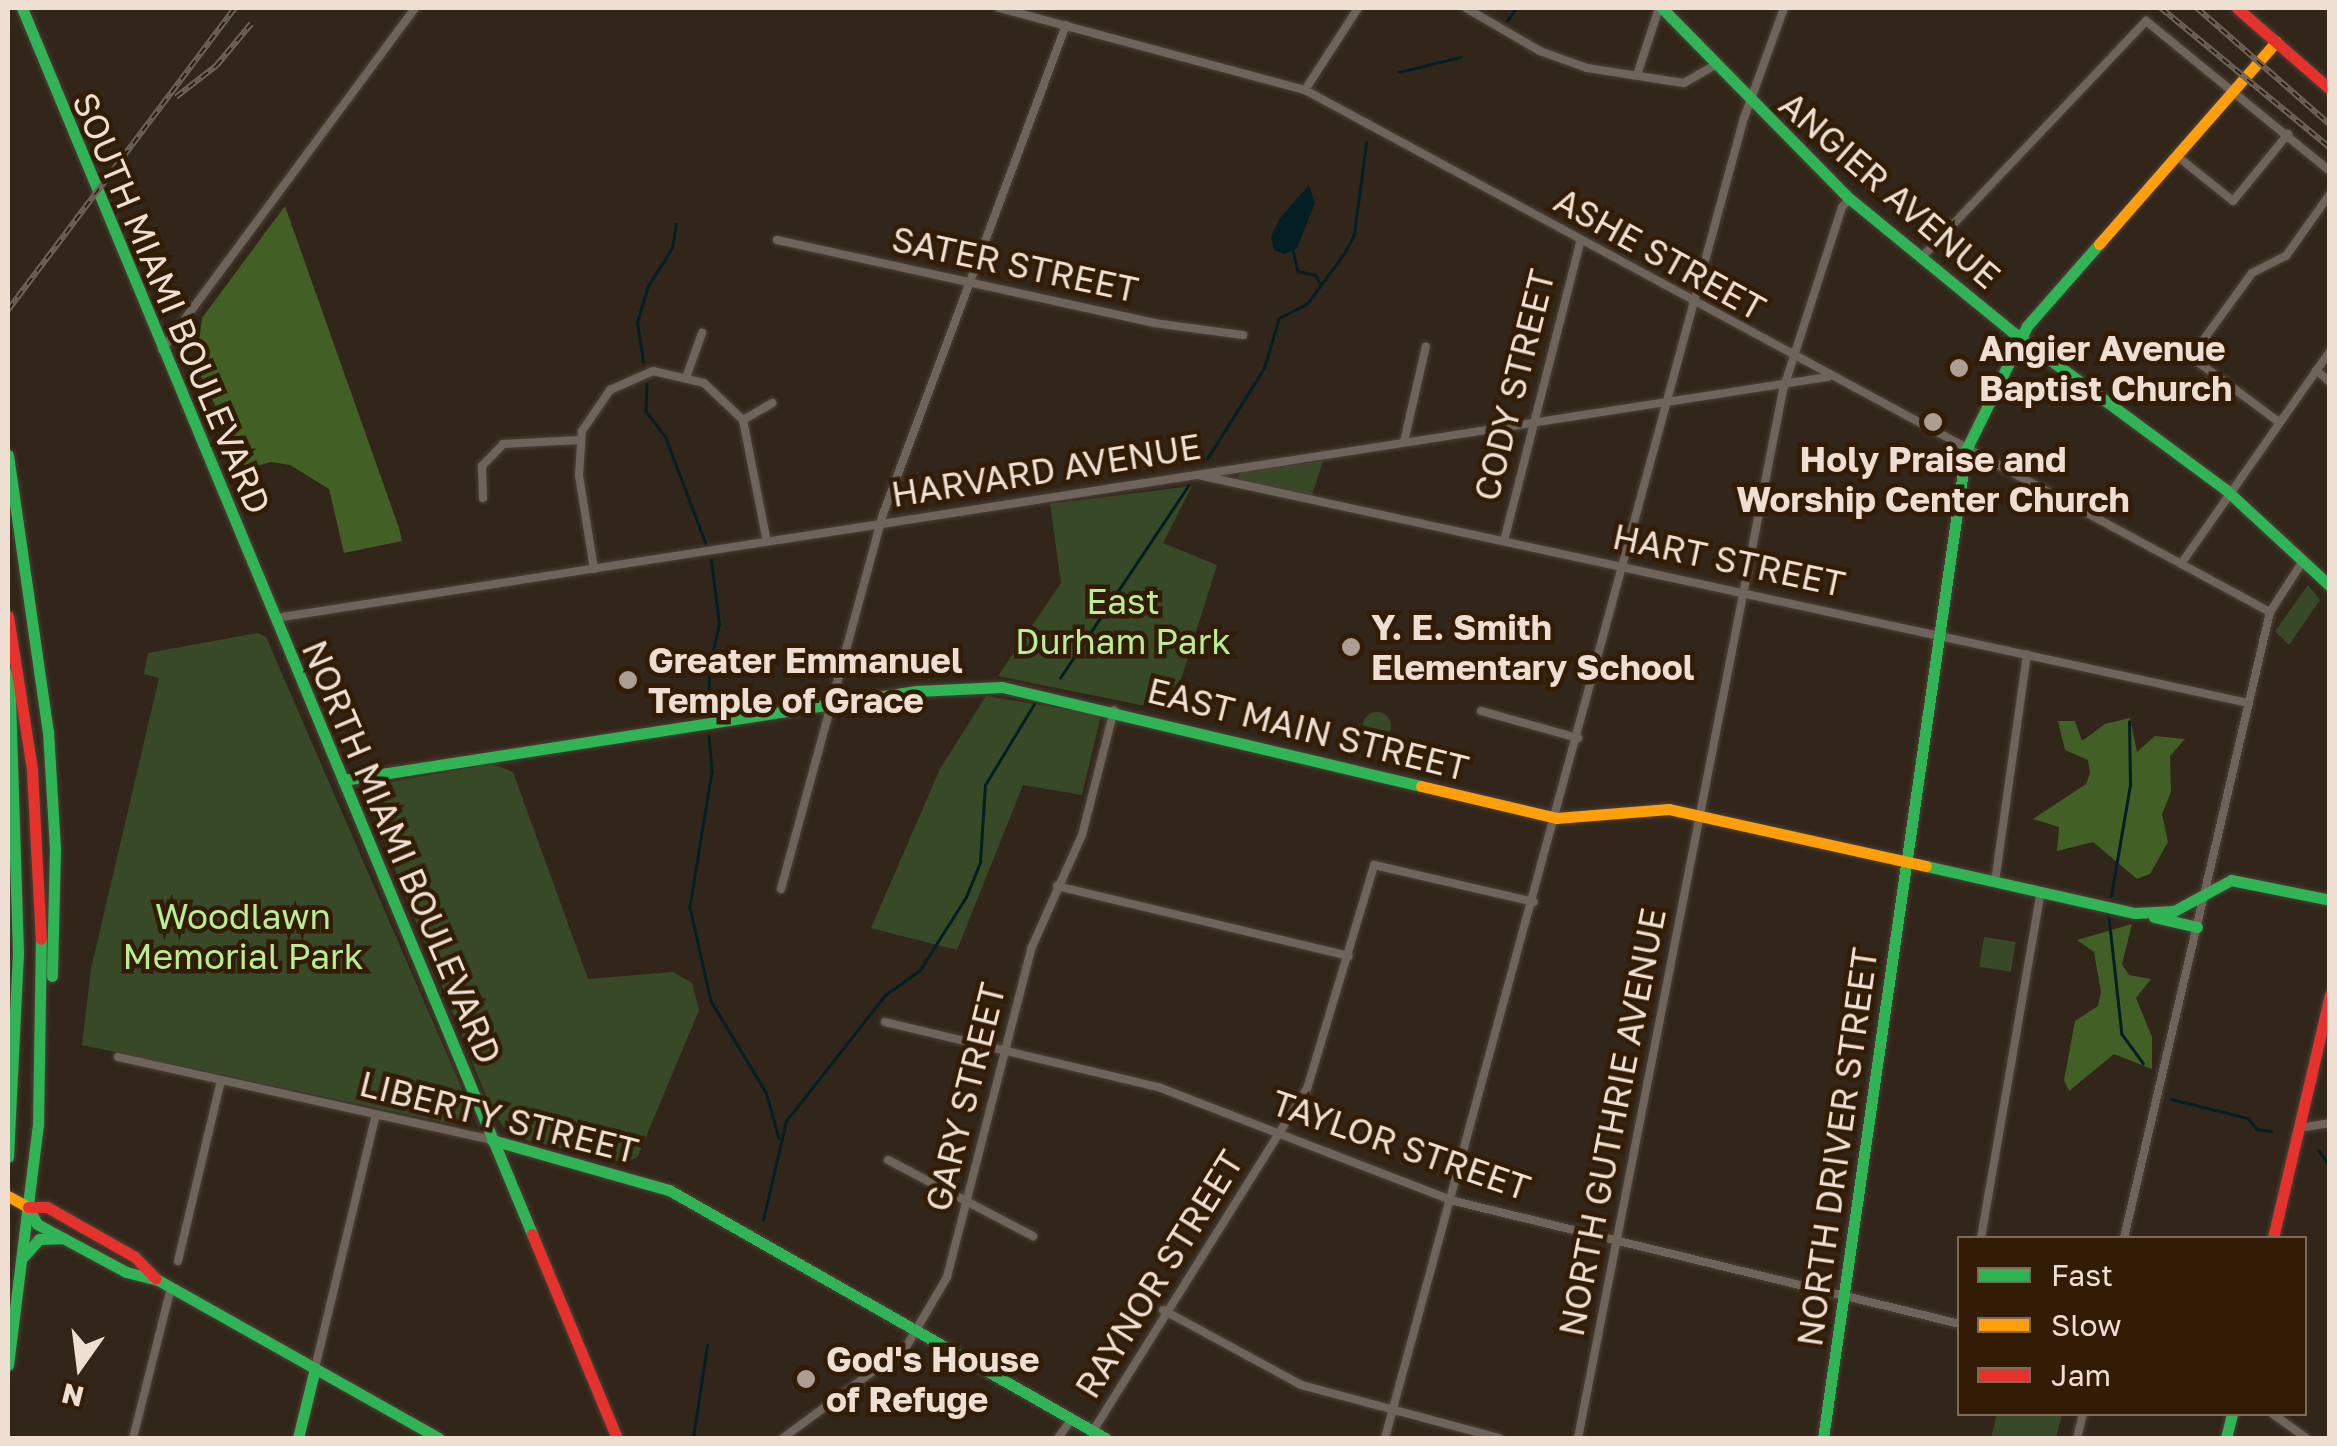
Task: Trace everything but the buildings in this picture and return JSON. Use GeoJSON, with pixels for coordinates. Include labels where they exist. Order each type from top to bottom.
{"type":"FeatureCollection","features":[{"type":"Feature","properties":{"kind":"main road","name":"SOUTH MIAMI BOULEVARD"},"geometry":{"type":"LineString","coordinates":[[22,8],[274,619]]}},
{"type":"Feature","properties":{"kind":"main road","name":"ANGIER AVENUE"},"geometry":{"type":"LineString","coordinates":[[1660,8],[1750,104],[1850,199],[2020,338],[2229,492],[2330,586]]}},
{"type":"Feature","properties":{"kind":"main road"},"geometry":{"type":"LineString","coordinates":[[2237,8],[2330,89]]}},
{"type":"Feature","properties":{"kind":"main road","name":"NORTH DRIVER STREET"},"geometry":{"type":"LineString","coordinates":[[1823,1438],[1966,450],[2020,338],[2276,42]]}},
{"type":"Feature","properties":{"kind":"main road"},"geometry":{"type":"LineString","coordinates":[[8,455],[52,770],[54,928],[28,1208],[8,1364]]}},
{"type":"Feature","properties":{"kind":"main road"},"geometry":{"type":"LineString","coordinates":[[8,616],[36,809],[42,1046]]}},
{"type":"Feature","properties":{"kind":"main road","name":"NORTH MIAMI BOULEVARD"},"geometry":{"type":"LineString","coordinates":[[274,619],[617,1438]]}},
{"type":"Feature","properties":{"kind":"main road"},"geometry":{"type":"LineString","coordinates":[[8,648],[18,953],[8,1157]]}},
{"type":"Feature","properties":{"kind":"main road","name":"EAST MAIN STREET"},"geometry":{"type":"LineString","coordinates":[[343,780],[833,705],[984,686],[1114,710],[1556,818],[1645,806],[2197,927]]}},
{"type":"Feature","properties":{"kind":"main road","name":"EAST MAIN STREET"},"geometry":{"type":"LineString","coordinates":[[2135,912],[2174,911],[2206,889],[2245,881],[2330,900]]}},
{"type":"Feature","properties":{"kind":"main road"},"geometry":{"type":"LineString","coordinates":[[2273,1236],[2330,995]]}},
{"type":"Feature","properties":{"kind":"main road","name":"LIBERTY STREET"},"geometry":{"type":"LineString","coordinates":[[492,1140],[669,1190],[1105,1438]]}},
{"type":"Feature","properties":{"kind":"main road"},"geometry":{"type":"LineString","coordinates":[[8,1196],[28,1208],[37,1224],[158,1280],[438,1438]]}},
{"type":"Feature","properties":{"kind":"main road"},"geometry":{"type":"LineString","coordinates":[[28,1208],[47,1207],[134,1257],[158,1280]]}},
{"type":"Feature","properties":{"kind":"main road"},"geometry":{"type":"LineString","coordinates":[[22,1258],[40,1239],[62,1238]]}},
{"type":"Feature","properties":{"kind":"main road"},"geometry":{"type":"LineString","coordinates":[[298,1438],[315,1368]]}},
{"type":"Feature","properties":{"kind":"street"},"geometry":{"type":"LineString","coordinates":[[162,350],[414,8]]}},
{"type":"Feature","properties":{"kind":"street","name":"ASHE STREET"},"geometry":{"type":"LineString","coordinates":[[1000,8],[1305,90],[1827,377],[2270,612]]}},
{"type":"Feature","properties":{"kind":"street"},"geometry":{"type":"LineString","coordinates":[[1305,90],[1358,8]]}},
{"type":"Feature","properties":{"kind":"street"},"geometry":{"type":"LineString","coordinates":[[1466,8],[1556,58],[1684,82],[1715,65]]}},
{"type":"Feature","properties":{"kind":"street"},"geometry":{"type":"LineString","coordinates":[[1637,75],[1660,8]]}},
{"type":"Feature","properties":{"kind":"street"},"geometry":{"type":"LineString","coordinates":[[1385,1438],[1454,1201],[1694,303],[1750,104],[1784,8]]}},
{"type":"Feature","properties":{"kind":"street"},"geometry":{"type":"LineString","coordinates":[[1921,258],[2146,21],[2236,88],[2330,171]]}},
{"type":"Feature","properties":{"kind":"street"},"geometry":{"type":"LineString","coordinates":[[781,889],[880,524],[966,280],[1066,25]]}},
{"type":"Feature","properties":{"kind":"street"},"geometry":{"type":"LineString","coordinates":[[2177,156],[2233,201],[2288,134]]}},
{"type":"Feature","properties":{"kind":"street"},"geometry":{"type":"LineString","coordinates":[[2278,422],[2192,357],[2252,273],[2286,256],[2330,194]]}},
{"type":"Feature","properties":{"kind":"street","name":"NORTH GUTHRIE AVENUE"},"geometry":{"type":"LineString","coordinates":[[1578,1438],[1785,381],[1842,207],[1850,199]]}},
{"type":"Feature","properties":{"kind":"street","name":"SATER STREET"},"geometry":{"type":"LineString","coordinates":[[777,240],[1154,323],[1243,335]]}},
{"type":"Feature","properties":{"kind":"street","name":"CODY STREET"},"geometry":{"type":"LineString","coordinates":[[1504,541],[1580,242]]}},
{"type":"Feature","properties":{"kind":"street"},"geometry":{"type":"LineString","coordinates":[[687,375],[702,334]]}},
{"type":"Feature","properties":{"kind":"street"},"geometry":{"type":"LineString","coordinates":[[1404,442],[1426,346]]}},
{"type":"Feature","properties":{"kind":"street"},"geometry":{"type":"LineString","coordinates":[[2181,564],[2330,351]]}},
{"type":"Feature","properties":{"kind":"street"},"geometry":{"type":"LineString","coordinates":[[2316,370],[2330,382]]}},
{"type":"Feature","properties":{"kind":"street"},"geometry":{"type":"LineString","coordinates":[[594,570],[578,475],[580,440],[594,407],[626,379],[654,371],[687,375],[724,398],[743,420],[767,542]]}},
{"type":"Feature","properties":{"kind":"street","name":"HARVARD AVENUE"},"geometry":{"type":"LineString","coordinates":[[274,619],[1827,377]]}},
{"type":"Feature","properties":{"kind":"street"},"geometry":{"type":"LineString","coordinates":[[743,420],[773,403]]}},
{"type":"Feature","properties":{"kind":"street"},"geometry":{"type":"LineString","coordinates":[[484,498],[482,466],[504,444],[580,440]]}},
{"type":"Feature","properties":{"kind":"street","name":"HART STREET"},"geometry":{"type":"LineString","coordinates":[[1197,475],[1744,590],[2248,703]]}},
{"type":"Feature","properties":{"kind":"street"},"geometry":{"type":"LineString","coordinates":[[2124,1236],[2270,612],[2303,562]]}},
{"type":"Feature","properties":{"kind":"street"},"geometry":{"type":"LineString","coordinates":[[1995,882],[2027,654]]}},
{"type":"Feature","properties":{"kind":"street","name":"GARY STREET"},"geometry":{"type":"LineString","coordinates":[[783,1438],[900,1353],[917,1331],[946,1277],[1031,949],[1090,809],[1114,710]]}},
{"type":"Feature","properties":{"kind":"street"},"geometry":{"type":"LineString","coordinates":[[1481,711],[1578,738]]}},
{"type":"Feature","properties":{"kind":"street","name":"RAYNOR STREET"},"geometry":{"type":"LineString","coordinates":[[1093,1432],[1163,1310],[1280,1134],[1318,1066],[1374,866],[1534,902]]}},
{"type":"Feature","properties":{"kind":"street"},"geometry":{"type":"LineString","coordinates":[[1058,886],[1349,956]]}},
{"type":"Feature","properties":{"kind":"street"},"geometry":{"type":"LineString","coordinates":[[1980,1236],[2041,892]]}},
{"type":"Feature","properties":{"kind":"street","name":"TAYLOR STREET"},"geometry":{"type":"LineString","coordinates":[[886,1022],[1158,1087],[1454,1201],[1957,1323]]}},
{"type":"Feature","properties":{"kind":"street","name":"LIBERTY STREET"},"geometry":{"type":"LineString","coordinates":[[118,1057],[492,1140]]}},
{"type":"Feature","properties":{"kind":"street"},"geometry":{"type":"LineString","coordinates":[[178,1261],[221,1081]]}},
{"type":"Feature","properties":{"kind":"street"},"geometry":{"type":"LineString","coordinates":[[315,1368],[376,1114]]}},
{"type":"Feature","properties":{"kind":"street"},"geometry":{"type":"LineString","coordinates":[[2298,1128],[2330,1123]]}},
{"type":"Feature","properties":{"kind":"street"},"geometry":{"type":"LineString","coordinates":[[888,1160],[1033,1236]]}},
{"type":"Feature","properties":{"kind":"street"},"geometry":{"type":"LineString","coordinates":[[133,1438],[172,1288]]}},
{"type":"Feature","properties":{"kind":"street"},"geometry":{"type":"LineString","coordinates":[[1163,1310],[1274,1374],[1394,1413],[1500,1438]]}},
{"type":"Feature","properties":{"kind":"street"},"geometry":{"type":"LineString","coordinates":[[2276,1416],[2306,1438]]}},
{"type":"Feature","properties":{"kind":"street","name":"RAYNOR STREET"},"geometry":{"type":"LineString","coordinates":[[1058,1438],[1072,1419]]}},
{"type":"Feature","properties":{"kind":"green space"},"geometry":{"type":"Polygon","coordinates":[[[285,206],[402,541],[344,553],[329,489],[290,465],[271,462],[246,469],[196,366],[202,318],[285,206]]]}},
{"type":"Feature","properties":{"kind":"green space","name":"East Durham Park"},"geometry":{"type":"Polygon","coordinates":[[[1323,461],[1312,495],[1237,480],[1240,472],[1323,461]]]}},
{"type":"Feature","properties":{"kind":"green space","name":"East Durham Park"},"geometry":{"type":"Polygon","coordinates":[[[1192,486],[1163,543],[1217,565],[1171,711],[998,676],[1061,583],[1050,504],[1192,486]]]}},
{"type":"Feature","properties":{"kind":"green space"},"geometry":{"type":"Polygon","coordinates":[[[2308,585],[2320,600],[2289,645],[2275,631],[2308,585]]]}},
{"type":"Feature","properties":{"kind":"green space","name":"Woodlawn Memorial Park"},"geometry":{"type":"Polygon","coordinates":[[[258,633],[266,637],[472,1112],[462,1126],[82,1045],[91,969],[159,678],[144,674],[148,653],[258,633]]]}},
{"type":"Feature","properties":{"kind":"green space","name":"East Durham Park"},"geometry":{"type":"Polygon","coordinates":[[[986,696],[1101,715],[1082,795],[1023,785],[957,950],[871,928],[940,769],[986,696]]]}},
{"type":"Feature","properties":{"kind":"green space"},"geometry":{"type":"Polygon","coordinates":[[[1377,712],[1387,716],[1391,726],[1387,736],[1377,740],[1367,736],[1363,726],[1367,716],[1377,712]]]}},
{"type":"Feature","properties":{"kind":"green space"},"geometry":{"type":"Polygon","coordinates":[[[2130,718],[2137,752],[2155,736],[2185,739],[2170,756],[2171,792],[2162,814],[2168,842],[2150,874],[2137,879],[2093,842],[2057,851],[2059,827],[2033,819],[2086,784],[2090,773],[2088,760],[2065,750],[2058,721],[2075,721],[2082,741],[2105,724],[2130,718]]]}},
{"type":"Feature","properties":{"kind":"green space","name":"Woodlawn Memorial Park"},"geometry":{"type":"Polygon","coordinates":[[[492,764],[513,772],[588,979],[673,972],[692,983],[699,1010],[638,1156],[627,1163],[529,1141],[506,1130],[492,1111],[362,787],[492,764]]]}},
{"type":"Feature","properties":{"kind":"green space"},"geometry":{"type":"Polygon","coordinates":[[[2132,924],[2122,964],[2129,975],[2151,979],[2136,998],[2152,1037],[2152,1069],[2114,1054],[2069,1091],[2064,1080],[2075,1021],[2098,1006],[2101,992],[2094,952],[2077,940],[2132,924]]]}},
{"type":"Feature","properties":{"kind":"green space"},"geometry":{"type":"Polygon","coordinates":[[[1984,937],[2016,942],[2011,972],[1979,967],[1984,937]]]}},
{"type":"Feature","properties":{"kind":"green space"},"geometry":{"type":"Polygon","coordinates":[[[1996,1416],[2062,1416],[2056,1438],[1991,1438],[1996,1416]]]}},
{"type":"Feature","properties":{"kind":"water"},"geometry":{"type":"Polygon","coordinates":[[[1309,185],[1315,203],[1297,248],[1285,254],[1274,250],[1271,237],[1280,218],[1309,185]]]}},
{"type":"Feature","properties":{"kind":"waterway"},"geometry":{"type":"LineString","coordinates":[[1507,21],[1516,8]]}},
{"type":"Feature","properties":{"kind":"waterway"},"geometry":{"type":"LineString","coordinates":[[1399,72],[1460,57]]}},
{"type":"Feature","properties":{"kind":"waterway"},"geometry":{"type":"LineString","coordinates":[[1207,459],[1264,368],[1279,318],[1307,304],[1345,252],[1354,234],[1366,143]]}},
{"type":"Feature","properties":{"kind":"waterway"},"geometry":{"type":"LineString","coordinates":[[643,362],[637,322],[648,286],[672,248],[676,224]]}},
{"type":"Feature","properties":{"kind":"waterway"},"geometry":{"type":"LineString","coordinates":[[1293,250],[1298,271],[1316,275],[1320,284]]}},
{"type":"Feature","properties":{"kind":"waterway"},"geometry":{"type":"LineString","coordinates":[[647,384],[646,411],[666,438],[706,544]]}},
{"type":"Feature","properties":{"kind":"waterway"},"geometry":{"type":"LineString","coordinates":[[1060,678],[1188,486]]}},
{"type":"Feature","properties":{"kind":"waterway"},"geometry":{"type":"LineString","coordinates":[[709,712],[709,668],[719,624],[711,561]]}},
{"type":"Feature","properties":{"kind":"waterway"},"geometry":{"type":"LineString","coordinates":[[763,1220],[786,1121],[885,995],[920,970],[966,897],[980,862],[985,785],[1034,704]]}},
{"type":"Feature","properties":{"kind":"waterway"},"geometry":{"type":"LineString","coordinates":[[2111,896],[2130,785],[2129,722]]}},
{"type":"Feature","properties":{"kind":"waterway"},"geometry":{"type":"LineString","coordinates":[[709,736],[712,772],[690,907],[711,1001],[766,1092],[779,1138]]}},
{"type":"Feature","properties":{"kind":"waterway"},"geometry":{"type":"LineString","coordinates":[[2109,917],[2122,1034],[2143,1063]]}},
{"type":"Feature","properties":{"kind":"waterway"},"geometry":{"type":"LineString","coordinates":[[2171,1099],[2248,1118],[2257,1129],[2271,1131]]}},
{"type":"Feature","properties":{"kind":"waterway"},"geometry":{"type":"LineString","coordinates":[[2319,1150],[2330,1167]]}},
{"type":"Feature","properties":{"kind":"waterway"},"geometry":{"type":"LineString","coordinates":[[693,1438],[707,1345]]}},
{"type":"Feature","properties":{"kind":"railway"},"geometry":{"type":"LineString","coordinates":[[8,310],[235,8]]}},
{"type":"Feature","properties":{"kind":"railway"},"geometry":{"type":"LineString","coordinates":[[2161,8],[2330,148]]}},
{"type":"Feature","properties":{"kind":"railway"},"geometry":{"type":"LineString","coordinates":[[2197,8],[2330,125]]}},
{"type":"Feature","properties":{"kind":"railway"},"geometry":{"type":"LineString","coordinates":[[176,97],[216,66],[251,24]]}},
{"type":"Feature","properties":{"kind":"traffic: fast"},"geometry":{"type":"LineString","coordinates":[[22,8],[532,1234]]}},
{"type":"Feature","properties":{"kind":"traffic: fast"},"geometry":{"type":"LineString","coordinates":[[1662,8],[1850,199],[2014,333],[2225,489],[2330,586]]}},
{"type":"Feature","properties":{"kind":"traffic: fast"},"geometry":{"type":"LineString","coordinates":[[1823,1438],[1966,450],[2027,326],[2099,244]]}},
{"type":"Feature","properties":{"kind":"traffic: fast"},"geometry":{"type":"LineString","coordinates":[[8,455],[48,731],[55,849],[52,976]]}},
{"type":"Feature","properties":{"kind":"traffic: fast"},"geometry":{"type":"LineString","coordinates":[[8,1157],[18,953],[9,674]]}},
{"type":"Feature","properties":{"kind":"traffic: fast"},"geometry":{"type":"LineString","coordinates":[[343,780],[916,691],[1002,687],[1421,786]]}},
{"type":"Feature","properties":{"kind":"traffic: fast"},"geometry":{"type":"LineString","coordinates":[[1926,866],[2135,913],[2174,911],[2231,880],[2330,900]]}},
{"type":"Feature","properties":{"kind":"traffic: fast"},"geometry":{"type":"LineString","coordinates":[[2154,917],[2197,927]]}},
{"type":"Feature","properties":{"kind":"traffic: fast"},"geometry":{"type":"LineString","coordinates":[[8,1365],[38,1125],[41,939]]}},
{"type":"Feature","properties":{"kind":"traffic: fast"},"geometry":{"type":"LineString","coordinates":[[492,1140],[669,1190],[1105,1438]]}},
{"type":"Feature","properties":{"kind":"traffic: fast"},"geometry":{"type":"LineString","coordinates":[[28,1207],[37,1224],[126,1272],[158,1280],[438,1438]]}},
{"type":"Feature","properties":{"kind":"traffic: fast"},"geometry":{"type":"LineString","coordinates":[[23,1257],[39,1239],[62,1238]]}},
{"type":"Feature","properties":{"kind":"traffic: fast"},"geometry":{"type":"LineString","coordinates":[[298,1438],[315,1368]]}},
{"type":"Feature","properties":{"kind":"traffic: fast"},"geometry":{"type":"LineString","coordinates":[[2226,1438],[2232,1416]]}},
{"type":"Feature","properties":{"kind":"traffic: slow"},"geometry":{"type":"LineString","coordinates":[[2099,244],[2276,42]]}},
{"type":"Feature","properties":{"kind":"traffic: slow"},"geometry":{"type":"LineString","coordinates":[[1421,786],[1556,818],[1669,809],[1926,866]]}},
{"type":"Feature","properties":{"kind":"traffic: slow"},"geometry":{"type":"LineString","coordinates":[[8,1196],[28,1207]]}},
{"type":"Feature","properties":{"kind":"traffic: jam"},"geometry":{"type":"LineString","coordinates":[[2237,8],[2330,89]]}},
{"type":"Feature","properties":{"kind":"traffic: jam"},"geometry":{"type":"LineString","coordinates":[[8,616],[32,770],[41,939]]}},
{"type":"Feature","properties":{"kind":"traffic: jam"},"geometry":{"type":"LineString","coordinates":[[2273,1236],[2330,995]]}},
{"type":"Feature","properties":{"kind":"traffic: jam"},"geometry":{"type":"LineString","coordinates":[[28,1207],[47,1207],[135,1257],[156,1279]]}},
{"type":"Feature","properties":{"kind":"traffic: jam"},"geometry":{"type":"LineString","coordinates":[[532,1234],[617,1438]]}},
{"type":"Feature","properties":{"kind":"place","name":"Angier Avenue Baptist Church"},"geometry":{"type":"Point","coordinates":[1959,368]}},
{"type":"Feature","properties":{"kind":"place","name":"Holy Praise and Worship Center Church"},"geometry":{"type":"Point","coordinates":[1933,422]}},
{"type":"Feature","properties":{"kind":"place","name":"Y. E. Smith Elementary School"},"geometry":{"type":"Point","coordinates":[1351,647]}},
{"type":"Feature","properties":{"kind":"place","name":"Greater Emmanuel Temple of Grace"},"geometry":{"type":"Point","coordinates":[628,680]}},
{"type":"Feature","properties":{"kind":"place","name":"God's House of Refuge"},"geometry":{"type":"Point","coordinates":[806,1379]}}]}
